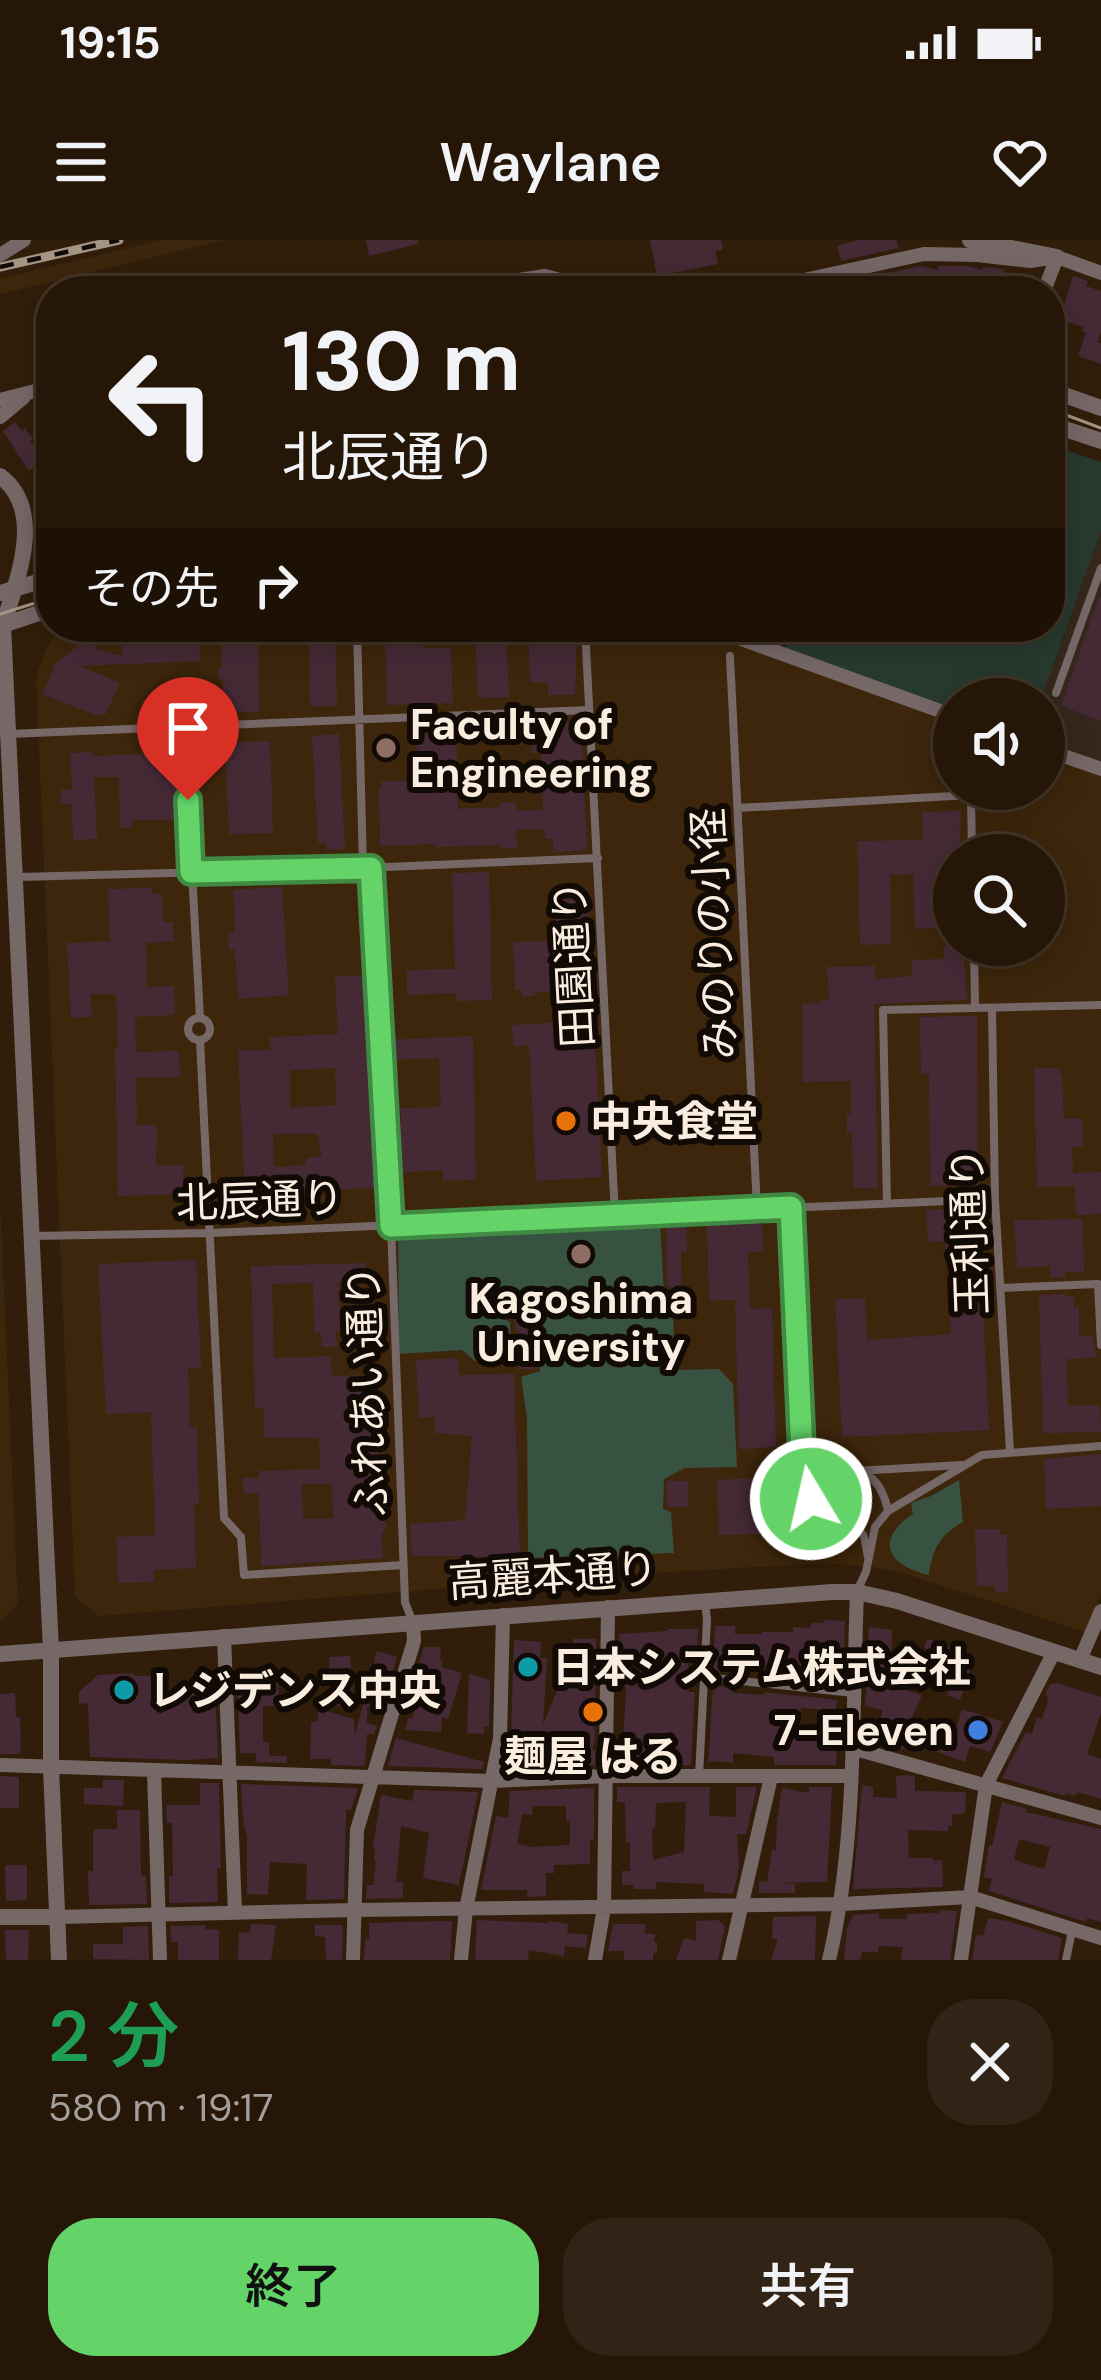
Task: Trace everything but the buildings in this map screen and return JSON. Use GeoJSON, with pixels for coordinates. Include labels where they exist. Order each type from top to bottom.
{"type":"FeatureCollection","features":[{"type":"Feature","properties":{"kind":"street"},"geometry":{"type":"LineString","coordinates":[[0,255],[24,240]]}},
{"type":"Feature","properties":{"kind":"street"},"geometry":{"type":"LineString","coordinates":[[970,240],[1057,256],[1101,273]]}},
{"type":"Feature","properties":{"kind":"street"},"geometry":{"type":"LineString","coordinates":[[823,276],[924,254],[1030,261],[1057,256]]}},
{"type":"Feature","properties":{"kind":"street"},"geometry":{"type":"LineString","coordinates":[[1050,276],[1057,256]]}},
{"type":"Feature","properties":{"kind":"street"},"geometry":{"type":"LineString","coordinates":[[0,400],[36,391]]}},
{"type":"Feature","properties":{"kind":"street"},"geometry":{"type":"LineString","coordinates":[[0,417],[31,392]]}},
{"type":"Feature","properties":{"kind":"street"},"geometry":{"type":"LineString","coordinates":[[1065,395],[1101,408]]}},
{"type":"Feature","properties":{"kind":"street"},"geometry":{"type":"LineString","coordinates":[[1065,429],[1101,441]]}},
{"type":"Feature","properties":{"kind":"street"},"geometry":{"type":"LineString","coordinates":[[0,476],[15,488],[25,514],[1,625],[51,1651],[59,1960]]}},
{"type":"Feature","properties":{"kind":"street"},"geometry":{"type":"LineString","coordinates":[[7,591],[36,582]]}},
{"type":"Feature","properties":{"kind":"street"},"geometry":{"type":"LineString","coordinates":[[1,625],[36,614]]}},
{"type":"Feature","properties":{"kind":"street"},"geometry":{"type":"LineString","coordinates":[[749,642],[933,708]]}},
{"type":"Feature","properties":{"kind":"street"},"geometry":{"type":"LineString","coordinates":[[1065,757],[1101,770]]}},
{"type":"Feature","properties":{"kind":"street"},"geometry":{"type":"LineString","coordinates":[[829,1960],[842,1904],[857,1592]]}},
{"type":"Feature","properties":{"kind":"street","name":"高麗本通り"},"geometry":{"type":"LineString","coordinates":[[0,1654],[857,1592],[1101,1666]]}},
{"type":"Feature","properties":{"kind":"street"},"geometry":{"type":"LineString","coordinates":[[595,1960],[604,1908],[608,1607]]}},
{"type":"Feature","properties":{"kind":"street"},"geometry":{"type":"LineString","coordinates":[[1080,1660],[1101,1611]]}},
{"type":"Feature","properties":{"kind":"street"},"geometry":{"type":"LineString","coordinates":[[460,1960],[500,1738],[503,1616]]}},
{"type":"Feature","properties":{"kind":"street"},"geometry":{"type":"LineString","coordinates":[[353,1960],[357,1830],[414,1641],[413,1622]]}},
{"type":"Feature","properties":{"kind":"street"},"geometry":{"type":"LineString","coordinates":[[224,1636],[235,1912]]}},
{"type":"Feature","properties":{"kind":"street"},"geometry":{"type":"LineString","coordinates":[[961,1960],[986,1786],[1054,1652]]}},
{"type":"Feature","properties":{"kind":"street"},"geometry":{"type":"LineString","coordinates":[[852,1748],[1101,1818]]}},
{"type":"Feature","properties":{"kind":"street"},"geometry":{"type":"LineString","coordinates":[[0,1765],[491,1781],[850,1776]]}},
{"type":"Feature","properties":{"kind":"street"},"geometry":{"type":"LineString","coordinates":[[154,1771],[160,1960]]}},
{"type":"Feature","properties":{"kind":"street"},"geometry":{"type":"LineString","coordinates":[[729,1960],[771,1778]]}},
{"type":"Feature","properties":{"kind":"street"},"geometry":{"type":"LineString","coordinates":[[0,1917],[970,1898],[1101,1938]]}},
{"type":"Feature","properties":{"kind":"lane"},"geometry":{"type":"LineString","coordinates":[[1062,678],[1101,568]]}},
{"type":"Feature","properties":{"kind":"lane","name":"ふれあい通り"},"geometry":{"type":"LineString","coordinates":[[357,642],[358,720],[391,1226],[405,1602],[413,1622]]}},
{"type":"Feature","properties":{"kind":"lane","name":"田園通り"},"geometry":{"type":"LineString","coordinates":[[586,642],[615,1216]]}},
{"type":"Feature","properties":{"kind":"lane","name":"みのりの小径"},"geometry":{"type":"LineString","coordinates":[[730,656],[757,1209]]}},
{"type":"Feature","properties":{"kind":"lane"},"geometry":{"type":"LineString","coordinates":[[8,734],[589,710]]}},
{"type":"Feature","properties":{"kind":"lane"},"geometry":{"type":"LineString","coordinates":[[184,728],[200,1018],[210,1026],[200,1040],[224,1518],[241,1537],[244,1575],[404,1564]]}},
{"type":"Feature","properties":{"kind":"lane"},"geometry":{"type":"LineString","coordinates":[[738,808],[971,795],[972,834]]}},
{"type":"Feature","properties":{"kind":"lane"},"geometry":{"type":"LineString","coordinates":[[14,877],[598,859]]}},
{"type":"Feature","properties":{"kind":"lane"},"geometry":{"type":"LineString","coordinates":[[974,966],[975,1008]]}},
{"type":"Feature","properties":{"kind":"lane"},"geometry":{"type":"LineString","coordinates":[[887,1203],[883,1010],[1101,1005]]}},
{"type":"Feature","properties":{"kind":"lane","name":"玉利通り"},"geometry":{"type":"LineString","coordinates":[[992,1008],[995,1199],[1010,1451]]}},
{"type":"Feature","properties":{"kind":"lane","name":"北辰通り"},"geometry":{"type":"LineString","coordinates":[[29,1236],[211,1233],[995,1199]]}},
{"type":"Feature","properties":{"kind":"lane"},"geometry":{"type":"LineString","coordinates":[[791,1207],[805,1489],[811,1499],[864,1536],[868,1556]]}},
{"type":"Feature","properties":{"kind":"lane"},"geometry":{"type":"LineString","coordinates":[[1000,1288],[1098,1284],[1101,1345]]}},
{"type":"Feature","properties":{"kind":"lane"},"geometry":{"type":"LineString","coordinates":[[857,1592],[874,1528],[888,1511],[982,1455],[1101,1446]]}},
{"type":"Feature","properties":{"kind":"lane"},"geometry":{"type":"LineString","coordinates":[[803,1475],[966,1465]]}},
{"type":"Feature","properties":{"kind":"lane"},"geometry":{"type":"LineString","coordinates":[[855,1472],[871,1475],[884,1490],[888,1511]]}},
{"type":"Feature","properties":{"kind":"lane"},"geometry":{"type":"LineString","coordinates":[[699,1776],[705,1600]]}},
{"type":"Feature","properties":{"kind":"lane"},"geometry":{"type":"LineString","coordinates":[[704,1677],[853,1693]]}},
{"type":"Feature","properties":{"kind":"lane"},"geometry":{"type":"LineString","coordinates":[[1066,1960],[1073,1929]]}},
{"type":"Feature","properties":{"kind":"shaded area"},"geometry":{"type":"Polygon","coordinates":[[[162,240],[225,240],[75,276],[36,276],[36,285],[0,294],[0,279],[162,240]]]}},
{"type":"Feature","properties":{"kind":"shaded area"},"geometry":{"type":"Polygon","coordinates":[[[1101,531],[1101,762],[1065,750],[1065,678],[1048,678],[1101,531]]]}},
{"type":"Feature","properties":{"kind":"shaded area","name":"Kagoshima University"},"geometry":{"type":"Polygon","coordinates":[[[50,642],[736,642],[933,712],[933,810],[1065,810],[1065,760],[1101,773],[1101,1594],[1085,1632],[909,1575],[823,1563],[98,1616],[75,1596],[36,677],[50,642]]]}},
{"type":"Feature","properties":{"kind":"shaded area"},"geometry":{"type":"Polygon","coordinates":[[[0,1201],[18,1604],[0,1622],[0,1201]]]}},
{"type":"Feature","properties":{"kind":"green space"},"geometry":{"type":"Polygon","coordinates":[[[1065,450],[1101,462],[1101,531],[1065,632],[1065,450]]]}},
{"type":"Feature","properties":{"kind":"green space"},"geometry":{"type":"Polygon","coordinates":[[[791,642],[1061,642],[1048,678],[933,678],[933,703],[783,649],[791,642]]]}},
{"type":"Feature","properties":{"kind":"green space"},"geometry":{"type":"Polygon","coordinates":[[[660,1222],[664,1295],[673,1309],[675,1370],[719,1369],[733,1384],[737,1467],[685,1468],[664,1479],[663,1509],[671,1512],[674,1553],[528,1558],[527,1418],[521,1377],[540,1371],[538,1305],[527,1293],[511,1288],[499,1296],[502,1318],[510,1322],[511,1362],[475,1361],[462,1350],[399,1354],[398,1232],[660,1222]]]}},
{"type":"Feature","properties":{"kind":"green space"},"geometry":{"type":"Polygon","coordinates":[[[959,1480],[963,1522],[938,1544],[929,1575],[904,1565],[890,1543],[913,1514],[911,1503],[959,1480]]]}},
{"type":"Feature","properties":{"kind":"tram line"},"geometry":{"type":"LineString","coordinates":[[1065,415],[1101,428]]}},
{"type":"Feature","properties":{"kind":"tram line"},"geometry":{"type":"LineString","coordinates":[[0,614],[36,603]]}},
{"type":"Feature","properties":{"kind":"railway"},"geometry":{"type":"LineString","coordinates":[[0,267],[119,240]]}},
{"type":"Feature","properties":{"kind":"place","name":"Faculty of Engineering"},"geometry":{"type":"Point","coordinates":[386,748]}},
{"type":"Feature","properties":{"kind":"place","name":"中央食堂"},"geometry":{"type":"Point","coordinates":[566,1121]}},
{"type":"Feature","properties":{"kind":"place","name":"Kagoshima University"},"geometry":{"type":"Point","coordinates":[581,1254]}},
{"type":"Feature","properties":{"kind":"place","name":"日本システム株式会社"},"geometry":{"type":"Point","coordinates":[528,1667]}},
{"type":"Feature","properties":{"kind":"place","name":"レジデンス中央"},"geometry":{"type":"Point","coordinates":[124,1690]}},
{"type":"Feature","properties":{"kind":"place","name":"麺屋 はる"},"geometry":{"type":"Point","coordinates":[593,1712]}},
{"type":"Feature","properties":{"kind":"place","name":"7-Eleven"},"geometry":{"type":"Point","coordinates":[978,1730]}},
{"type":"Feature","properties":{"kind":"route"},"geometry":{"type":"LineString","coordinates":[[188,800],[191,872],[371,868],[391,1226],[791,1207],[803,1475],[811,1499]]}}]}
